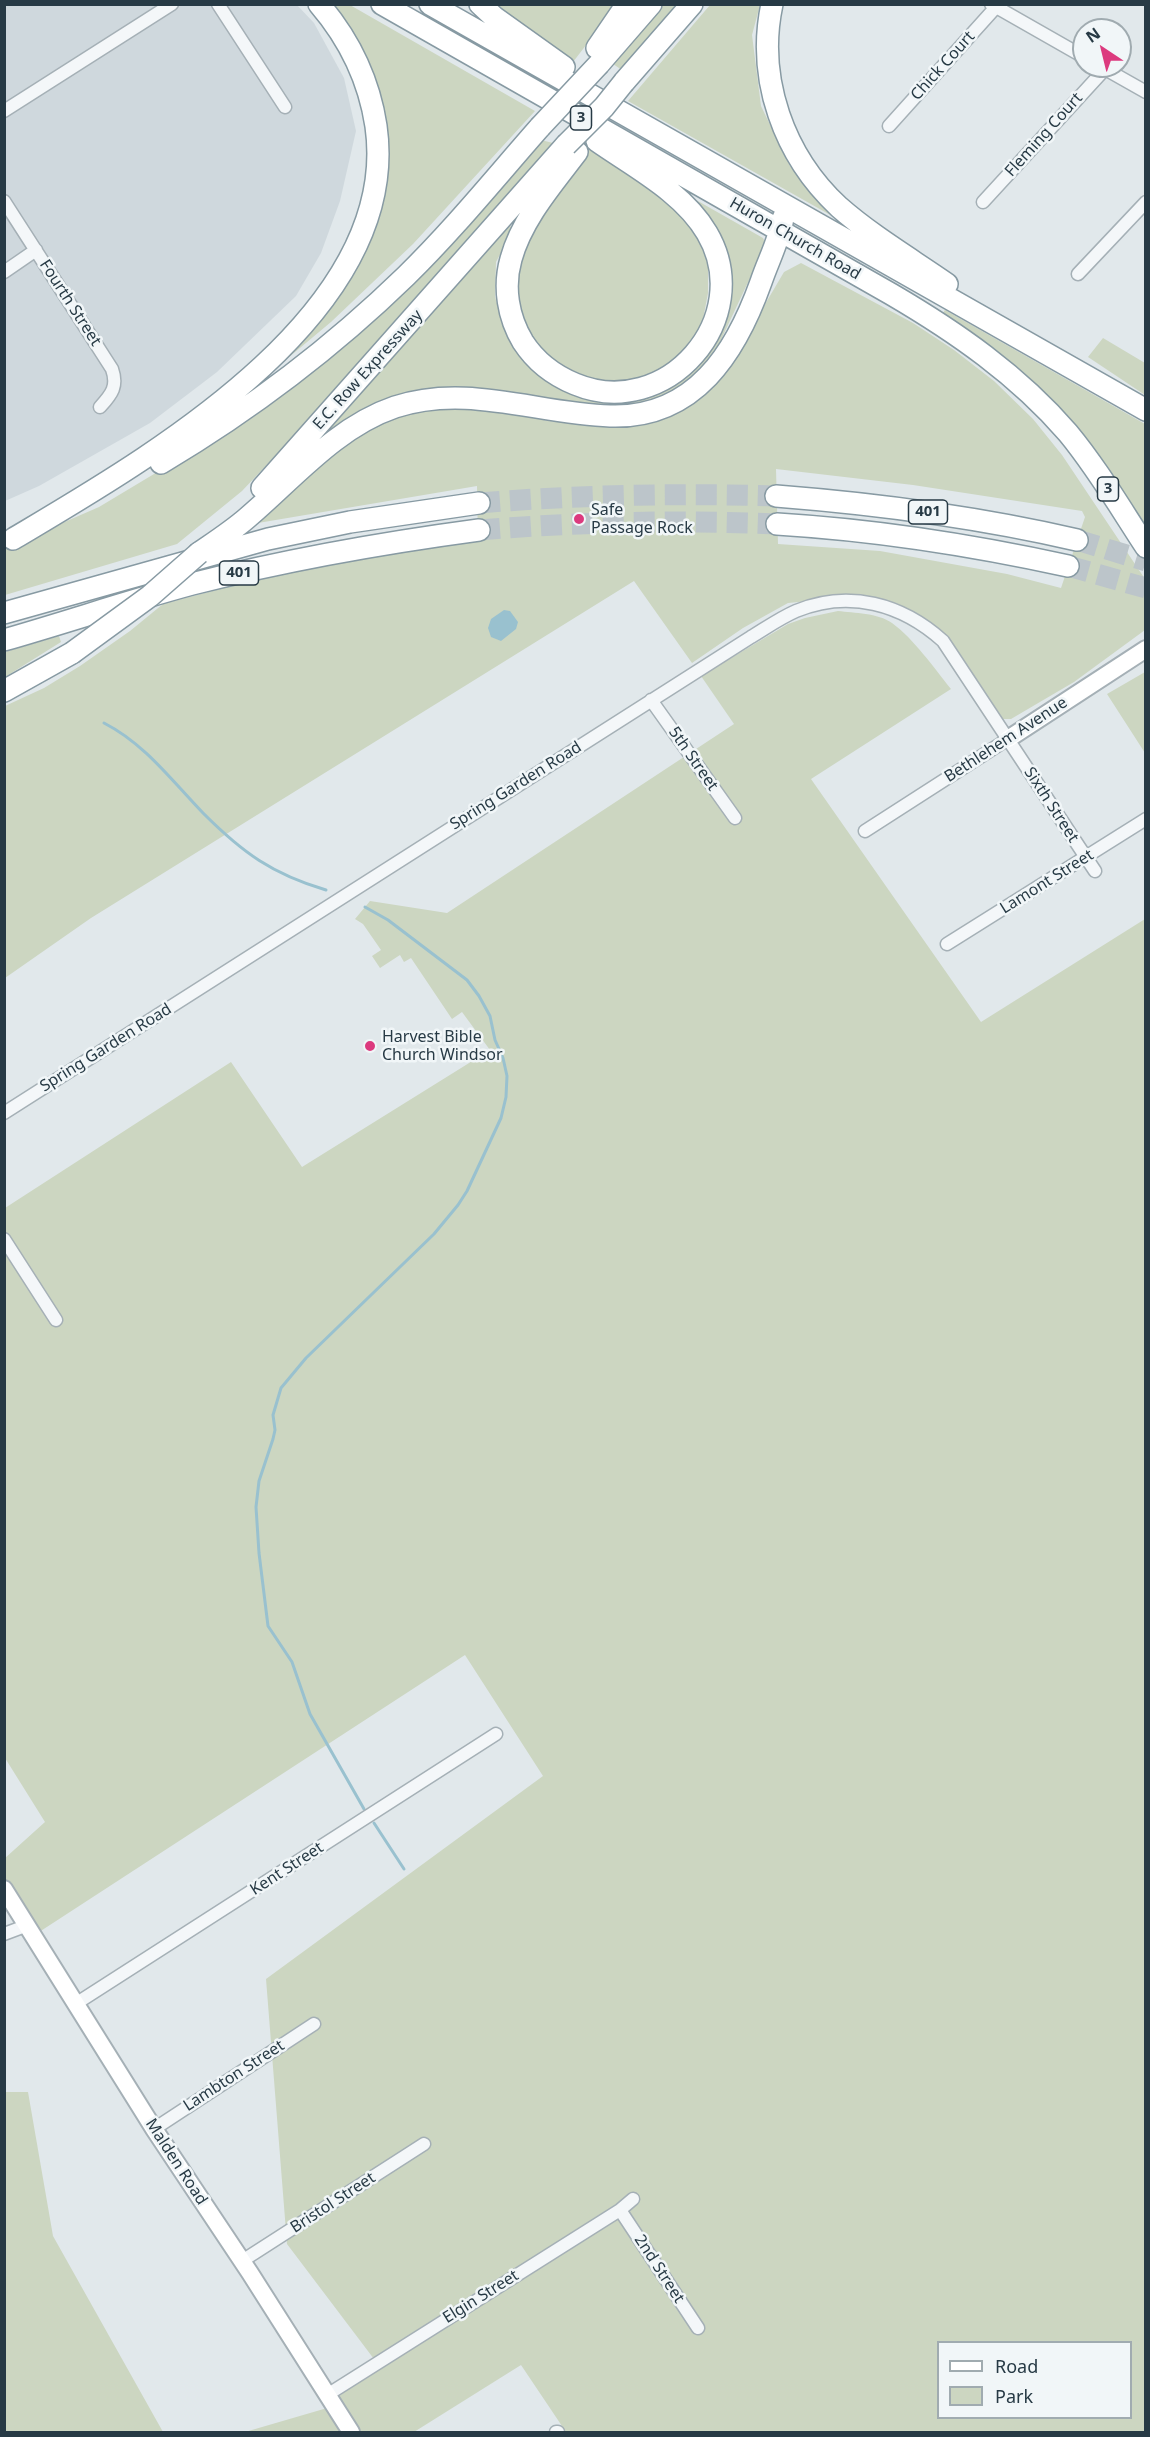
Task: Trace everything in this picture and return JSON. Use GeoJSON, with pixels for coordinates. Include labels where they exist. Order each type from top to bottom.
{"type":"FeatureCollection","features":[{"type":"Feature","properties":{"kind":"highway"},"geometry":{"type":"LineString","coordinates":[[9,540],[141,461],[213,408],[268,359],[315,311],[350,262],[372,202],[378,156],[378,136],[370,95],[357,62],[340,31],[318,4]]}},
{"type":"Feature","properties":{"kind":"highway","name":"Huron Church Road"},"geometry":{"type":"LineString","coordinates":[[382,4],[932,318],[976,348],[1014,379],[1068,433],[1094,467],[1146,547]]}},
{"type":"Feature","properties":{"kind":"highway","name":"Huron Church Road"},"geometry":{"type":"LineString","coordinates":[[430,4],[612,110],[1146,410]]}},
{"type":"Feature","properties":{"kind":"highway"},"geometry":{"type":"LineString","coordinates":[[480,4],[494,17],[573,73],[612,110]]}},
{"type":"Feature","properties":{"kind":"highway"},"geometry":{"type":"LineString","coordinates":[[594,62],[627,4]]}},
{"type":"Feature","properties":{"kind":"highway"},"geometry":{"type":"LineString","coordinates":[[9,540],[96,500],[182,451],[231,420],[322,350],[407,275],[561,104],[594,62],[651,4]]}},
{"type":"Feature","properties":{"kind":"highway"},"geometry":{"type":"LineString","coordinates":[[532,90],[597,141],[671,193],[699,221],[713,244],[720,266],[719,307],[705,340],[687,363],[664,379],[642,388],[612,392],[596,391],[566,381],[550,372],[529,351],[513,321],[507,291],[508,276],[518,240],[572,148],[612,110],[624,82],[692,4]]}},
{"type":"Feature","properties":{"kind":"highway"},"geometry":{"type":"LineString","coordinates":[[772,4],[767,54],[773,98],[787,136],[807,170],[844,211],[948,285],[987,321]]}},
{"type":"Feature","properties":{"kind":"highway","name":"E.C. Row Expressway"},"geometry":{"type":"LineString","coordinates":[[252,507],[572,148]]}},
{"type":"Feature","properties":{"kind":"highway"},"geometry":{"type":"LineString","coordinates":[[4,691],[72,653],[150,596],[252,507],[333,441],[375,415],[405,405],[438,398],[487,399],[609,416],[644,413],[670,404],[693,390],[718,366],[737,339],[755,301],[780,231],[785,207]]}},
{"type":"Feature","properties":{"kind":"highway"},"geometry":{"type":"LineString","coordinates":[[755,301],[767,286],[776,266],[783,258],[797,252],[819,253]]}},
{"type":"Feature","properties":{"kind":"highway","name":"401"},"geometry":{"type":"LineString","coordinates":[[776,496],[945,514],[1077,540]]}},
{"type":"Feature","properties":{"kind":"highway","name":"401"},"geometry":{"type":"LineString","coordinates":[[4,613],[268,539],[350,522],[479,503]]}},
{"type":"Feature","properties":{"kind":"highway","name":"401"},"geometry":{"type":"LineString","coordinates":[[777,524],[918,538],[1068,566]]}},
{"type":"Feature","properties":{"kind":"highway","name":"401"},"geometry":{"type":"LineString","coordinates":[[4,640],[191,585],[276,564],[479,530]]}},
{"type":"Feature","properties":{"kind":"main road","name":"Bethlehem Avenue"},"geometry":{"type":"LineString","coordinates":[[1008,739],[1146,649]]}},
{"type":"Feature","properties":{"kind":"main road","name":"Malden Road"},"geometry":{"type":"LineString","coordinates":[[4,1889],[154,2129],[242,2261],[351,2433]]}},
{"type":"Feature","properties":{"kind":"street"},"geometry":{"type":"LineString","coordinates":[[4,111],[172,4]]}},
{"type":"Feature","properties":{"kind":"street"},"geometry":{"type":"LineString","coordinates":[[218,4],[285,107]]}},
{"type":"Feature","properties":{"kind":"street"},"geometry":{"type":"LineString","coordinates":[[994,6],[1072,50]]}},
{"type":"Feature","properties":{"kind":"street","name":"Chick Court"},"geometry":{"type":"LineString","coordinates":[[889,126],[994,6]]}},
{"type":"Feature","properties":{"kind":"street","name":"Fleming Court"},"geometry":{"type":"LineString","coordinates":[[983,202],[1093,78]]}},
{"type":"Feature","properties":{"kind":"street"},"geometry":{"type":"LineString","coordinates":[[1122,78],[1146,92]]}},
{"type":"Feature","properties":{"kind":"street","name":"Fourth Street"},"geometry":{"type":"LineString","coordinates":[[4,201],[112,369],[116,380],[113,392],[100,406]]}},
{"type":"Feature","properties":{"kind":"street"},"geometry":{"type":"LineString","coordinates":[[1078,274],[1146,202]]}},
{"type":"Feature","properties":{"kind":"street"},"geometry":{"type":"LineString","coordinates":[[4,272],[36,250]]}},
{"type":"Feature","properties":{"kind":"street","name":"Spring Garden Road"},"geometry":{"type":"LineString","coordinates":[[4,1113],[651,700],[796,611],[818,604],[857,600],[907,615],[943,641],[1008,739]]}},
{"type":"Feature","properties":{"kind":"street","name":"5th Street"},"geometry":{"type":"LineString","coordinates":[[651,700],[735,818]]}},
{"type":"Feature","properties":{"kind":"street","name":"Bethlehem Avenue"},"geometry":{"type":"LineString","coordinates":[[865,831],[1008,739]]}},
{"type":"Feature","properties":{"kind":"street","name":"Sixth Street"},"geometry":{"type":"LineString","coordinates":[[1008,739],[1095,871]]}},
{"type":"Feature","properties":{"kind":"street","name":"Lamont Street"},"geometry":{"type":"LineString","coordinates":[[947,944],[1146,819]]}},
{"type":"Feature","properties":{"kind":"street"},"geometry":{"type":"LineString","coordinates":[[4,1239],[56,1320]]}},
{"type":"Feature","properties":{"kind":"street","name":"Kent Street"},"geometry":{"type":"LineString","coordinates":[[77,2003],[496,1734]]}},
{"type":"Feature","properties":{"kind":"street"},"geometry":{"type":"LineString","coordinates":[[4,1934],[27,1926]]}},
{"type":"Feature","properties":{"kind":"street","name":"Lambton Street"},"geometry":{"type":"LineString","coordinates":[[154,2129],[314,2024]]}},
{"type":"Feature","properties":{"kind":"street","name":"Bristol Street"},"geometry":{"type":"LineString","coordinates":[[242,2261],[424,2144]]}},
{"type":"Feature","properties":{"kind":"street","name":"Elgin Street"},"geometry":{"type":"LineString","coordinates":[[327,2395],[620,2210],[633,2199]]}},
{"type":"Feature","properties":{"kind":"street","name":"2nd Street"},"geometry":{"type":"LineString","coordinates":[[620,2210],[698,2328]]}},
{"type":"Feature","properties":{"kind":"shaded area"},"geometry":{"type":"Polygon","coordinates":[[[5,5],[297,5],[314,23],[344,78],[356,131],[340,201],[321,253],[296,296],[217,372],[150,423],[39,486],[5,501],[5,5]]]}},
{"type":"Feature","properties":{"kind":"green space"},"geometry":{"type":"Polygon","coordinates":[[[323,5],[350,5],[535,111],[413,244],[331,322],[264,378],[365,246],[380,126],[323,5]]]}},
{"type":"Feature","properties":{"kind":"green space"},"geometry":{"type":"Polygon","coordinates":[[[492,5],[617,5],[573,62],[492,5]]]}},
{"type":"Feature","properties":{"kind":"green space"},"geometry":{"type":"Polygon","coordinates":[[[660,5],[679,5],[622,70],[610,62],[660,5]]]}},
{"type":"Feature","properties":{"kind":"green space"},"geometry":{"type":"Polygon","coordinates":[[[710,5],[760,5],[752,35],[761,106],[790,166],[857,230],[628,101],[710,5]]]}},
{"type":"Feature","properties":{"kind":"green space"},"geometry":{"type":"Polygon","coordinates":[[[541,140],[553,143],[498,211],[350,377],[242,491],[177,544],[5,595],[5,548],[99,507],[214,438],[541,140]]]}},
{"type":"Feature","properties":{"kind":"green space"},"geometry":{"type":"Polygon","coordinates":[[[588,146],[669,201],[697,231],[708,263],[708,293],[702,325],[678,357],[652,375],[617,384],[588,383],[534,349],[516,315],[513,284],[519,249],[541,210],[588,146]]]}},
{"type":"Feature","properties":{"kind":"green space"},"geometry":{"type":"Polygon","coordinates":[[[682,192],[763,238],[766,244],[719,344],[701,368],[673,391],[651,403],[617,410],[464,390],[334,434],[328,429],[507,225],[514,228],[496,262],[495,296],[502,324],[514,347],[550,382],[591,399],[620,401],[650,392],[726,304],[682,192]]]}},
{"type":"Feature","properties":{"kind":"green space"},"geometry":{"type":"Polygon","coordinates":[[[801,263],[913,323],[954,350],[994,381],[1033,419],[1062,455],[1145,579],[1145,630],[1074,682],[1011,719],[1002,719],[950,642],[929,622],[901,607],[862,596],[788,603],[743,628],[692,663],[634,581],[91,918],[5,978],[5,706],[44,688],[80,666],[130,631],[163,604],[284,572],[392,552],[478,541],[477,486],[252,524],[353,437],[398,415],[453,407],[501,410],[548,421],[619,426],[660,416],[741,345],[784,272],[801,263]],[[776,469],[778,544],[880,551],[1007,574],[1061,588],[1085,517],[1082,511],[913,485],[776,469]]]}},
{"type":"Feature","properties":{"kind":"green space"},"geometry":{"type":"Polygon","coordinates":[[[945,310],[1145,424],[1145,530],[1112,480],[942,314],[945,310]]]}},
{"type":"Feature","properties":{"kind":"green space"},"geometry":{"type":"Polygon","coordinates":[[[1103,338],[1145,363],[1145,395],[1088,357],[1103,338]]]}},
{"type":"Feature","properties":{"kind":"green space"},"geometry":{"type":"Polygon","coordinates":[[[838,611],[880,617],[892,623],[916,645],[951,689],[811,779],[981,1022],[1145,919],[1145,2432],[566,2432],[521,2365],[414,2432],[353,2432],[336,2399],[377,2363],[287,2244],[266,1979],[543,1776],[465,1655],[33,1936],[5,1890],[4,1859],[45,1822],[5,1758],[5,1208],[231,1062],[302,1167],[490,1050],[462,1012],[452,1019],[411,958],[404,962],[400,955],[380,968],[372,956],[381,950],[363,924],[355,919],[370,901],[447,913],[734,724],[701,676],[788,624],[838,611]]]}},
{"type":"Feature","properties":{"kind":"green space"},"geometry":{"type":"Polygon","coordinates":[[[59,636],[61,642],[5,677],[5,652],[59,636]]]}},
{"type":"Feature","properties":{"kind":"green space"},"geometry":{"type":"Polygon","coordinates":[[[1145,672],[1145,753],[1107,694],[1145,672]]]}},
{"type":"Feature","properties":{"kind":"green space"},"geometry":{"type":"Polygon","coordinates":[[[5,2092],[28,2092],[53,2236],[163,2432],[5,2432],[5,2092]]]}},
{"type":"Feature","properties":{"kind":"green space"},"geometry":{"type":"Polygon","coordinates":[[[334,2406],[348,2432],[245,2432],[334,2406]]]}},
{"type":"Feature","properties":{"kind":"water"},"geometry":{"type":"Polygon","coordinates":[[[504,610],[510,611],[518,622],[516,629],[501,641],[491,637],[488,628],[491,619],[504,610]]]}},
{"type":"Feature","properties":{"kind":"waterway"},"geometry":{"type":"LineString","coordinates":[[104,723],[145,752],[203,813],[245,851],[290,877],[326,890]]}},
{"type":"Feature","properties":{"kind":"waterway"},"geometry":{"type":"LineString","coordinates":[[364,1809],[310,1714],[292,1662],[268,1626],[256,1507],[259,1481],[273,1439],[275,1430],[273,1415],[281,1388],[306,1358],[434,1234],[458,1205],[467,1191],[501,1118],[506,1097],[507,1076],[490,1016],[467,980],[388,920],[365,907]]}},
{"type":"Feature","properties":{"kind":"waterway"},"geometry":{"type":"LineString","coordinates":[[374,1823],[404,1869]]}},
{"type":"Feature","properties":{"kind":"tunnel"},"geometry":{"type":"LineString","coordinates":[[479,503],[628,495],[776,496]]}},
{"type":"Feature","properties":{"kind":"tunnel"},"geometry":{"type":"LineString","coordinates":[[479,530],[628,522],[777,524]]}},
{"type":"Feature","properties":{"kind":"tunnel"},"geometry":{"type":"LineString","coordinates":[[1077,540],[1146,561]]}},
{"type":"Feature","properties":{"kind":"tunnel"},"geometry":{"type":"LineString","coordinates":[[1068,566],[1146,588]]}},
{"type":"Feature","properties":{"kind":"place","name":"Safe Passage Rock"},"geometry":{"type":"Point","coordinates":[579,519]}},
{"type":"Feature","properties":{"kind":"place","name":"Harvest Bible Church Windsor"},"geometry":{"type":"Point","coordinates":[370,1046]}}]}
